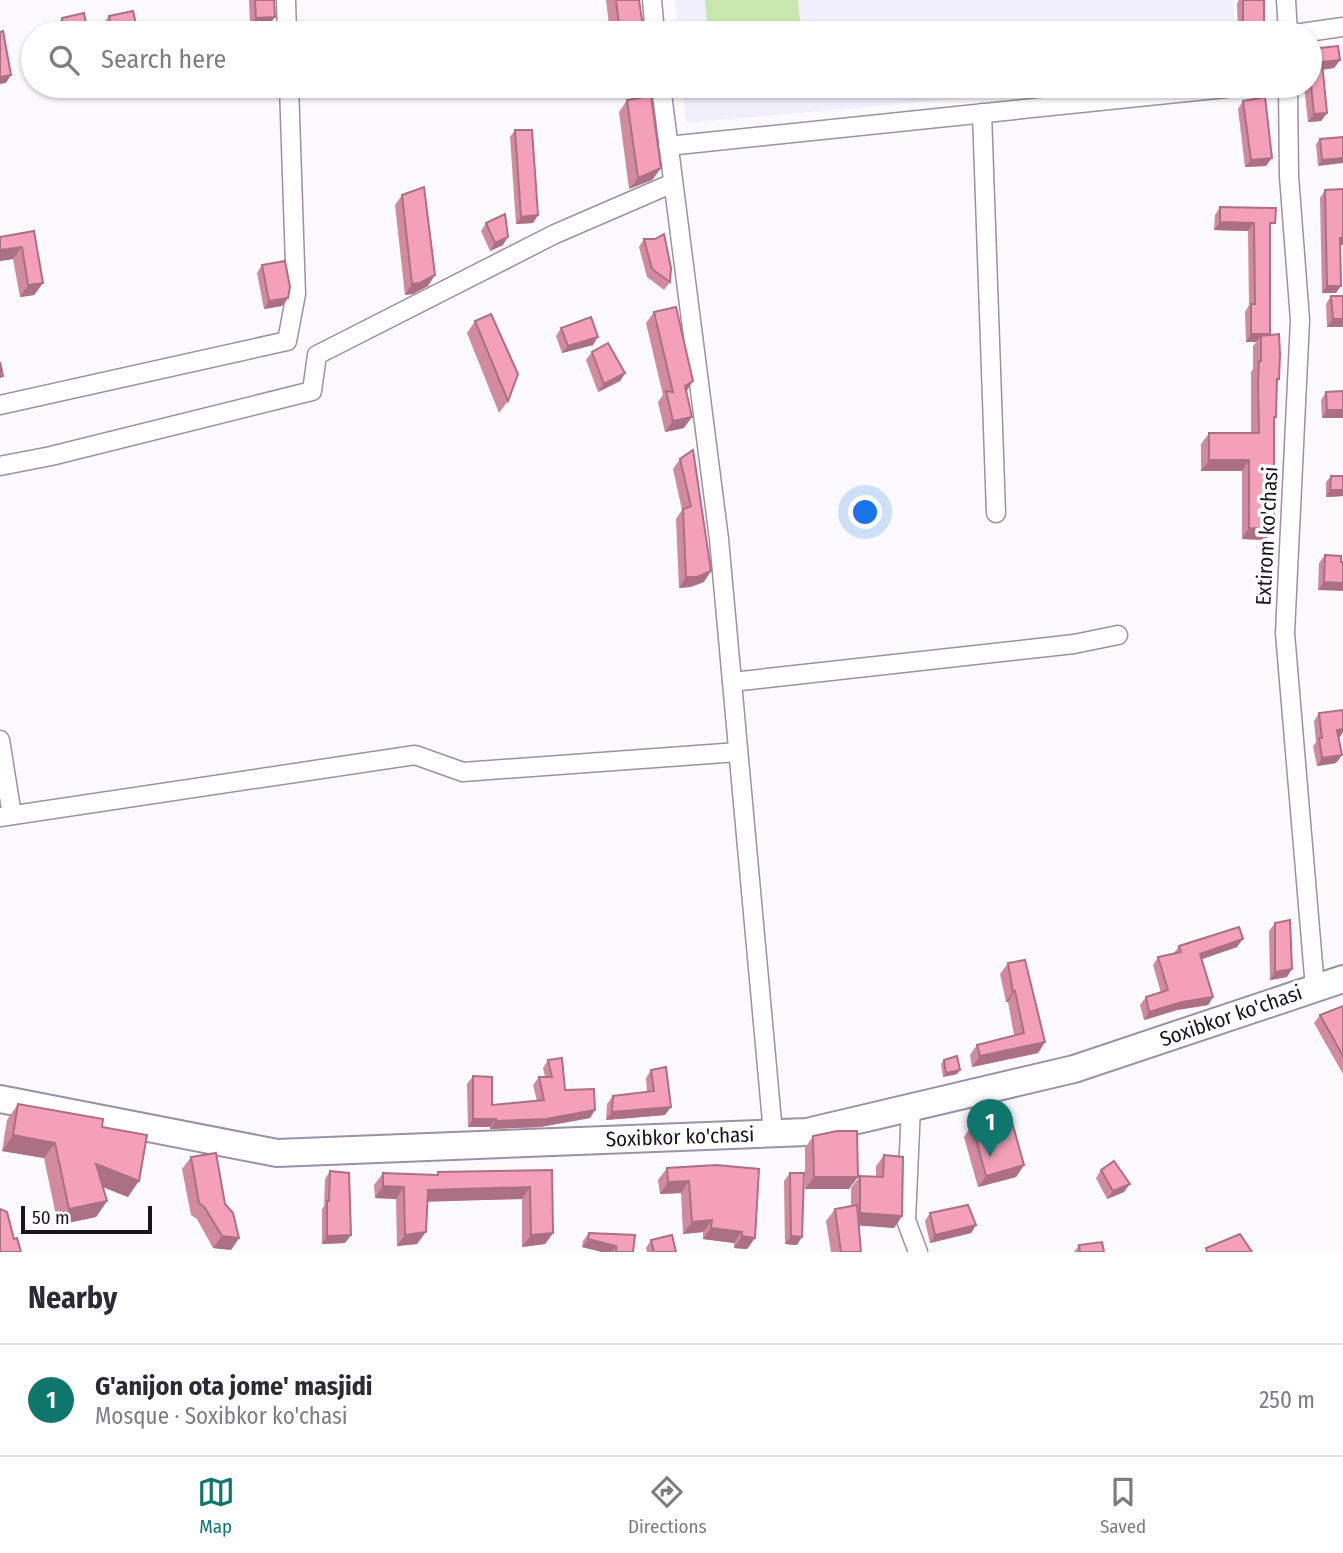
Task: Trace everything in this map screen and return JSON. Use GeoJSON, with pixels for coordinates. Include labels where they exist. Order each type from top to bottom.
{"type":"FeatureCollection","features":[{"type":"Feature","properties":{"kind":"main road","name":"Soxibkor ko'chasi"},"geometry":{"type":"LineString","coordinates":[[0,1099],[277,1153],[807,1132],[1074,1069],[1343,978]]}},
{"type":"Feature","properties":{"kind":"street"},"geometry":{"type":"LineString","coordinates":[[286,0],[287,21]]}},
{"type":"Feature","properties":{"kind":"street"},"geometry":{"type":"LineString","coordinates":[[652,0],[654,21]]}},
{"type":"Feature","properties":{"kind":"street"},"geometry":{"type":"LineString","coordinates":[[1286,0],[1287,21]]}},
{"type":"Feature","properties":{"kind":"street"},"geometry":{"type":"LineString","coordinates":[[1322,30],[1343,27]]}},
{"type":"Feature","properties":{"kind":"street"},"geometry":{"type":"LineString","coordinates":[[0,405],[287,341],[296,294],[289,98]]}},
{"type":"Feature","properties":{"kind":"street"},"geometry":{"type":"LineString","coordinates":[[662,98],[719,539],[773,1133]]}},
{"type":"Feature","properties":{"kind":"street"},"geometry":{"type":"LineString","coordinates":[[668,146],[1128,98]]}},
{"type":"Feature","properties":{"kind":"street","name":"Extirom ko'chasi"},"geometry":{"type":"LineString","coordinates":[[1288,98],[1289,176],[1300,320],[1285,633],[1315,988]]}},
{"type":"Feature","properties":{"kind":"street"},"geometry":{"type":"LineString","coordinates":[[982,113],[996,513]]}},
{"type":"Feature","properties":{"kind":"street"},"geometry":{"type":"LineString","coordinates":[[0,466],[312,391],[317,355],[555,234],[673,183]]}},
{"type":"Feature","properties":{"kind":"street"},"geometry":{"type":"LineString","coordinates":[[732,682],[1074,644],[1118,635]]}},
{"type":"Feature","properties":{"kind":"street"},"geometry":{"type":"LineString","coordinates":[[0,740],[6,816],[415,755],[463,772],[738,752]]}},
{"type":"Feature","properties":{"kind":"street"},"geometry":{"type":"LineString","coordinates":[[911,1107],[906,1220],[918,1252]]}},
{"type":"Feature","properties":{"kind":"shaded area"},"geometry":{"type":"Polygon","coordinates":[[[675,0],[1233,0],[1234,21],[677,21],[675,0]]]}},
{"type":"Feature","properties":{"kind":"shaded area"},"geometry":{"type":"Polygon","coordinates":[[[683,98],[968,98],[686,123],[683,98]]]}},
{"type":"Feature","properties":{"kind":"green space"},"geometry":{"type":"Polygon","coordinates":[[[705,0],[798,0],[800,21],[707,21],[705,0]]]}},
{"type":"Feature","properties":{"kind":"building"},"geometry":{"type":"Polygon","coordinates":[[[255,0],[274,0],[275,17],[256,18],[255,0]]]}},
{"type":"Feature","properties":{"kind":"building"},"geometry":{"type":"Polygon","coordinates":[[[616,0],[639,0],[642,21],[619,21],[616,0]]]}},
{"type":"Feature","properties":{"kind":"building"},"geometry":{"type":"Polygon","coordinates":[[[1243,0],[1264,0],[1264,21],[1243,21],[1243,0]]]}},
{"type":"Feature","properties":{"kind":"building"},"geometry":{"type":"Polygon","coordinates":[[[133,11],[135,21],[110,21],[109,16],[133,11]]]}},
{"type":"Feature","properties":{"kind":"building"},"geometry":{"type":"Polygon","coordinates":[[[84,13],[86,21],[62,21],[62,18],[84,13]]]}},
{"type":"Feature","properties":{"kind":"building"},"geometry":{"type":"Polygon","coordinates":[[[3,31],[11,75],[0,77],[0,32],[3,31]]]}},
{"type":"Feature","properties":{"kind":"building"},"geometry":{"type":"Polygon","coordinates":[[[1338,46],[1340,60],[1322,62],[1322,48],[1338,46]]]}},
{"type":"Feature","properties":{"kind":"building"},"geometry":{"type":"Polygon","coordinates":[[[1322,62],[1327,113],[1314,114],[1312,98],[1322,98],[1322,62]]]}},
{"type":"Feature","properties":{"kind":"building"},"geometry":{"type":"Polygon","coordinates":[[[651,98],[661,168],[638,178],[627,100],[651,98]]]}},
{"type":"Feature","properties":{"kind":"building"},"geometry":{"type":"Polygon","coordinates":[[[1265,98],[1272,158],[1251,160],[1243,101],[1265,98]]]}},
{"type":"Feature","properties":{"kind":"building"},"geometry":{"type":"Polygon","coordinates":[[[515,130],[532,130],[538,215],[521,217],[515,130]]]}},
{"type":"Feature","properties":{"kind":"building"},"geometry":{"type":"Polygon","coordinates":[[[1343,137],[1343,158],[1322,160],[1320,139],[1343,137]]]}},
{"type":"Feature","properties":{"kind":"building"},"geometry":{"type":"Polygon","coordinates":[[[424,187],[435,275],[412,284],[402,195],[424,187]]]}},
{"type":"Feature","properties":{"kind":"building"},"geometry":{"type":"Polygon","coordinates":[[[1343,189],[1341,286],[1327,286],[1325,190],[1343,189]]]}},
{"type":"Feature","properties":{"kind":"building"},"geometry":{"type":"Polygon","coordinates":[[[1220,207],[1276,208],[1275,223],[1270,223],[1270,334],[1251,334],[1251,304],[1255,304],[1254,223],[1220,222],[1220,207]]]}},
{"type":"Feature","properties":{"kind":"building"},"geometry":{"type":"Polygon","coordinates":[[[505,214],[508,237],[495,243],[486,223],[505,214]]]}},
{"type":"Feature","properties":{"kind":"building"},"geometry":{"type":"Polygon","coordinates":[[[34,231],[43,283],[28,285],[22,247],[0,250],[0,237],[34,231]]]}},
{"type":"Feature","properties":{"kind":"building"},"geometry":{"type":"Polygon","coordinates":[[[664,234],[671,268],[670,282],[652,269],[644,239],[655,239],[664,234]]]}},
{"type":"Feature","properties":{"kind":"building"},"geometry":{"type":"Polygon","coordinates":[[[285,261],[290,287],[288,298],[269,301],[262,265],[285,261]]]}},
{"type":"Feature","properties":{"kind":"building"},"geometry":{"type":"Polygon","coordinates":[[[1331,296],[1343,296],[1343,319],[1333,319],[1331,296]]]}},
{"type":"Feature","properties":{"kind":"building"},"geometry":{"type":"Polygon","coordinates":[[[676,307],[693,381],[685,386],[692,417],[673,421],[666,391],[673,392],[654,312],[676,307]]]}},
{"type":"Feature","properties":{"kind":"building"},"geometry":{"type":"Polygon","coordinates":[[[491,314],[518,374],[508,401],[475,321],[491,314]]]}},
{"type":"Feature","properties":{"kind":"building"},"geometry":{"type":"Polygon","coordinates":[[[591,317],[598,337],[568,346],[561,328],[591,317]]]}},
{"type":"Feature","properties":{"kind":"building"},"geometry":{"type":"Polygon","coordinates":[[[1279,334],[1279,379],[1274,417],[1274,529],[1249,528],[1249,460],[1209,460],[1209,433],[1259,433],[1261,336],[1279,334]]]}},
{"type":"Feature","properties":{"kind":"building"},"geometry":{"type":"Polygon","coordinates":[[[608,343],[625,373],[604,384],[592,352],[608,343]]]}},
{"type":"Feature","properties":{"kind":"building"},"geometry":{"type":"Polygon","coordinates":[[[1343,391],[1343,410],[1327,410],[1326,392],[1343,391]]]}},
{"type":"Feature","properties":{"kind":"building"},"geometry":{"type":"Polygon","coordinates":[[[693,450],[711,571],[697,577],[686,577],[683,509],[691,506],[680,459],[693,450]]]}},
{"type":"Feature","properties":{"kind":"building"},"geometry":{"type":"Polygon","coordinates":[[[1331,476],[1343,476],[1343,490],[1330,490],[1331,476]]]}},
{"type":"Feature","properties":{"kind":"building"},"geometry":{"type":"Polygon","coordinates":[[[1325,555],[1341,556],[1343,583],[1324,582],[1325,555]]]}},
{"type":"Feature","properties":{"kind":"building"},"geometry":{"type":"Polygon","coordinates":[[[1343,710],[1343,729],[1337,730],[1342,755],[1322,758],[1319,713],[1343,710]]]}},
{"type":"Feature","properties":{"kind":"building"},"geometry":{"type":"Polygon","coordinates":[[[1290,920],[1292,969],[1275,972],[1275,923],[1290,920]]]}},
{"type":"Feature","properties":{"kind":"building"},"geometry":{"type":"Polygon","coordinates":[[[1239,927],[1243,939],[1200,954],[1213,997],[1182,1002],[1149,1012],[1146,997],[1168,990],[1158,957],[1181,952],[1179,946],[1239,927]]]}},
{"type":"Feature","properties":{"kind":"building"},"geometry":{"type":"Polygon","coordinates":[[[1025,960],[1045,1042],[980,1056],[977,1045],[1024,1033],[1008,963],[1025,960]]]}},
{"type":"Feature","properties":{"kind":"building"},"geometry":{"type":"Polygon","coordinates":[[[1343,1006],[1343,1056],[1320,1015],[1343,1006]]]}},
{"type":"Feature","properties":{"kind":"building"},"geometry":{"type":"Polygon","coordinates":[[[957,1056],[960,1070],[946,1073],[944,1060],[957,1056]]]}},
{"type":"Feature","properties":{"kind":"building"},"geometry":{"type":"Polygon","coordinates":[[[562,1058],[565,1090],[594,1089],[595,1110],[546,1119],[473,1119],[473,1076],[492,1077],[492,1105],[544,1100],[539,1077],[552,1077],[548,1060],[562,1058]]]}},
{"type":"Feature","properties":{"kind":"building"},"geometry":{"type":"Polygon","coordinates":[[[666,1067],[671,1107],[612,1112],[613,1096],[654,1091],[651,1070],[666,1067]]]}},
{"type":"Feature","properties":{"kind":"building"},"geometry":{"type":"Polygon","coordinates":[[[18,1104],[103,1119],[102,1127],[147,1135],[139,1181],[96,1164],[107,1201],[69,1209],[55,1143],[13,1135],[18,1104]]]}},
{"type":"Feature","properties":{"kind":"building"},"geometry":{"type":"Polygon","coordinates":[[[1010,1115],[1024,1165],[986,1176],[972,1125],[1010,1115]]]}},
{"type":"Feature","properties":{"kind":"building"},"geometry":{"type":"Polygon","coordinates":[[[837,1131],[857,1131],[858,1177],[814,1177],[813,1136],[837,1131]]]}},
{"type":"Feature","properties":{"kind":"building"},"geometry":{"type":"Polygon","coordinates":[[[216,1153],[225,1204],[233,1213],[239,1238],[222,1236],[199,1203],[191,1157],[216,1153]]]}},
{"type":"Feature","properties":{"kind":"building"},"geometry":{"type":"Polygon","coordinates":[[[884,1155],[903,1157],[902,1216],[860,1213],[860,1176],[883,1177],[884,1155]]]}},
{"type":"Feature","properties":{"kind":"building"},"geometry":{"type":"Polygon","coordinates":[[[1114,1161],[1130,1184],[1113,1191],[1101,1170],[1114,1161]]]}},
{"type":"Feature","properties":{"kind":"building"},"geometry":{"type":"Polygon","coordinates":[[[716,1165],[759,1169],[755,1238],[742,1236],[742,1232],[711,1228],[712,1220],[692,1222],[689,1181],[668,1182],[667,1168],[716,1165]]]}},
{"type":"Feature","properties":{"kind":"building"},"geometry":{"type":"Polygon","coordinates":[[[552,1170],[553,1233],[531,1235],[530,1187],[428,1190],[426,1232],[405,1235],[404,1187],[383,1186],[383,1173],[438,1175],[438,1172],[552,1170]]]}},
{"type":"Feature","properties":{"kind":"building"},"geometry":{"type":"Polygon","coordinates":[[[330,1171],[349,1173],[351,1235],[327,1236],[330,1171]]]}},
{"type":"Feature","properties":{"kind":"building"},"geometry":{"type":"Polygon","coordinates":[[[790,1173],[804,1173],[802,1237],[791,1236],[790,1173]]]}},
{"type":"Feature","properties":{"kind":"building"},"geometry":{"type":"Polygon","coordinates":[[[857,1205],[861,1252],[841,1252],[835,1209],[857,1205]]]}},
{"type":"Feature","properties":{"kind":"building"},"geometry":{"type":"Polygon","coordinates":[[[968,1205],[976,1225],[935,1235],[930,1213],[968,1205]]]}},
{"type":"Feature","properties":{"kind":"building"},"geometry":{"type":"Polygon","coordinates":[[[0,1209],[7,1212],[14,1239],[17,1238],[21,1252],[0,1252],[0,1209]]]}},
{"type":"Feature","properties":{"kind":"building"},"geometry":{"type":"Polygon","coordinates":[[[589,1233],[635,1235],[633,1252],[616,1252],[616,1246],[588,1239],[589,1233]]]}},
{"type":"Feature","properties":{"kind":"building"},"geometry":{"type":"Polygon","coordinates":[[[1240,1234],[1252,1252],[1207,1252],[1206,1248],[1240,1234]]]}},
{"type":"Feature","properties":{"kind":"building"},"geometry":{"type":"Polygon","coordinates":[[[672,1235],[676,1252],[654,1252],[651,1240],[672,1235]]]}},
{"type":"Feature","properties":{"kind":"building"},"geometry":{"type":"Polygon","coordinates":[[[1102,1242],[1104,1252],[1080,1252],[1079,1245],[1102,1242]]]}},
{"type":"Feature","properties":{"kind":"place","name":"G'anijon ota jome' masjidi"},"geometry":{"type":"Point","coordinates":[990,1157]}}]}
